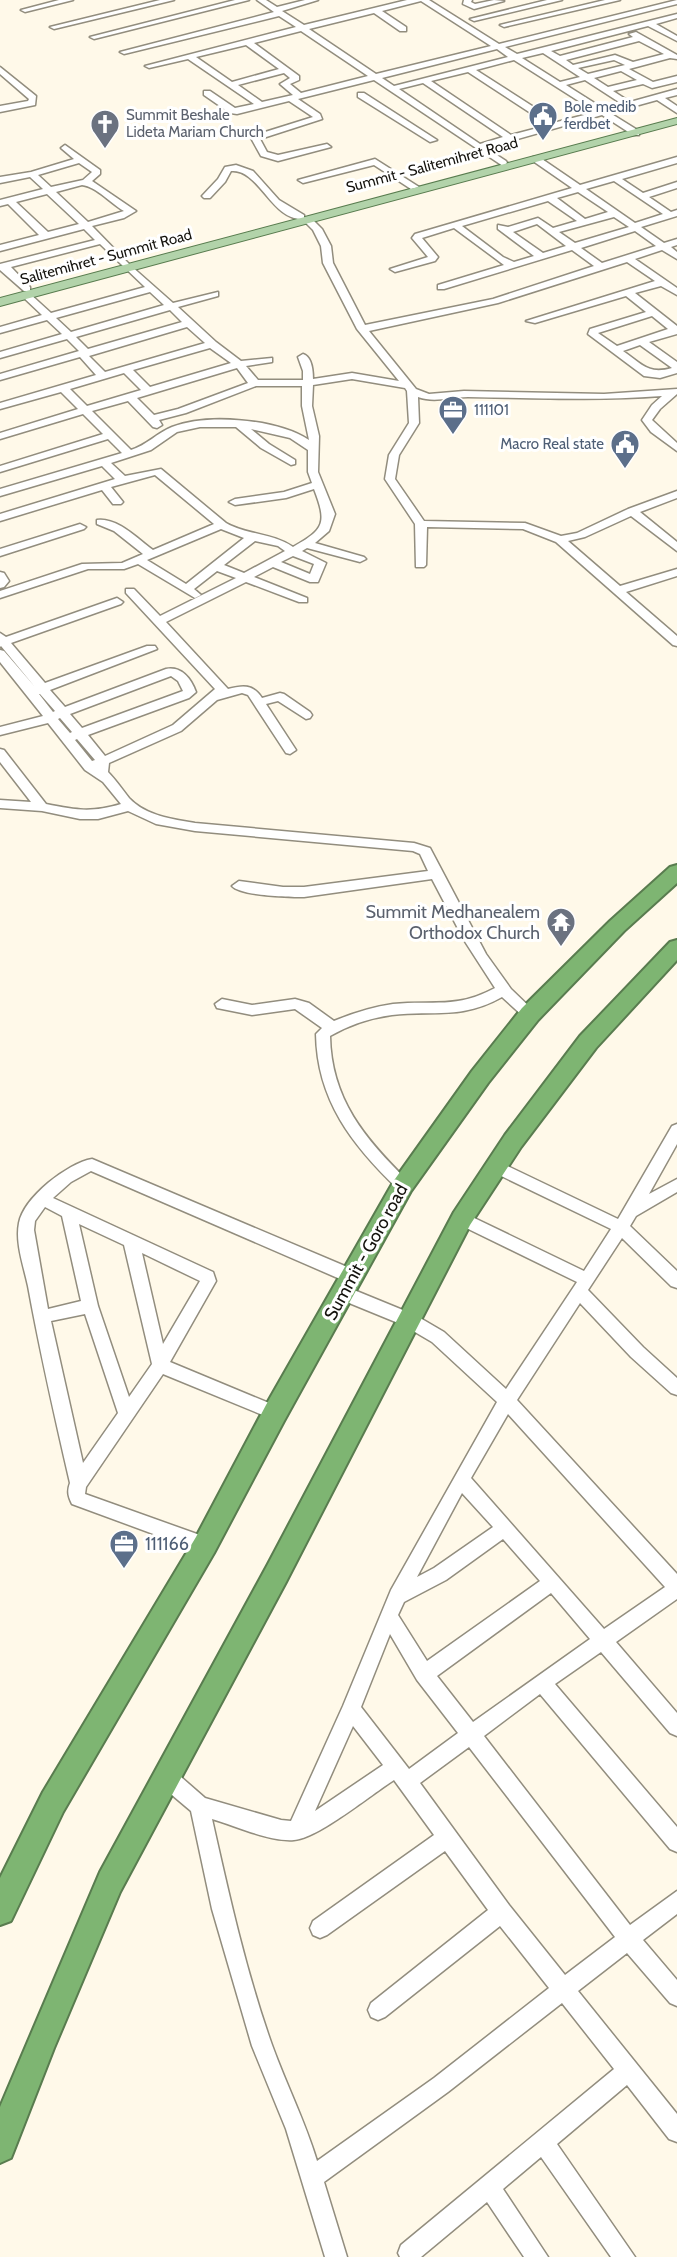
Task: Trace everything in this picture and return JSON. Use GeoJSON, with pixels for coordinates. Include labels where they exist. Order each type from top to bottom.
{"type":"FeatureCollection","features":[{"type":"Feature","properties":{"kind":"highway","name":"Summit - Goro road"},"geometry":{"type":"LineString","coordinates":[[0,1910],[53,1802],[205,1545],[275,1413],[403,1185],[480,1077],[530,1014],[617,926],[677,872]]}},
{"type":"Feature","properties":{"kind":"highway"},"geometry":{"type":"LineString","coordinates":[[0,2147],[40,2045],[110,1882],[278,1574],[462,1219],[513,1141],[588,1042],[677,947]]}},
{"type":"Feature","properties":{"kind":"main road","name":"Summit - Salitemihret Road"},"geometry":{"type":"LineString","coordinates":[[307,218],[503,163],[633,131],[677,117]]}},
{"type":"Feature","properties":{"kind":"main road","name":"Salitemihret - Summit Road"},"geometry":{"type":"LineString","coordinates":[[0,302],[26,292],[677,121]]}},
{"type":"Feature","properties":{"kind":"main road"},"geometry":{"type":"LineString","coordinates":[[0,296],[26,292]]}},
{"type":"Feature","properties":{"kind":"street"},"geometry":{"type":"LineString","coordinates":[[25,10],[69,0]]}},
{"type":"Feature","properties":{"kind":"street"},"geometry":{"type":"LineString","coordinates":[[54,27],[122,8],[170,0]]}},
{"type":"Feature","properties":{"kind":"street"},"geometry":{"type":"LineString","coordinates":[[211,0],[228,11]]}},
{"type":"Feature","properties":{"kind":"street"},"geometry":{"type":"LineString","coordinates":[[127,40],[156,33],[219,6],[245,0]]}},
{"type":"Feature","properties":{"kind":"street"},"geometry":{"type":"LineString","coordinates":[[261,0],[503,163]]}},
{"type":"Feature","properties":{"kind":"street"},"geometry":{"type":"LineString","coordinates":[[94,37],[127,40],[156,33],[244,22],[314,0]]}},
{"type":"Feature","properties":{"kind":"street"},"geometry":{"type":"LineString","coordinates":[[368,0],[403,29]]}},
{"type":"Feature","properties":{"kind":"street"},"geometry":{"type":"LineString","coordinates":[[148,66],[303,27],[347,13],[417,0]]}},
{"type":"Feature","properties":{"kind":"street"},"geometry":{"type":"LineString","coordinates":[[424,0],[470,26],[497,46],[633,131]]}},
{"type":"Feature","properties":{"kind":"street"},"geometry":{"type":"LineString","coordinates":[[468,0],[466,2],[474,7],[499,1],[542,28]]}},
{"type":"Feature","properties":{"kind":"street"},"geometry":{"type":"LineString","coordinates":[[474,19],[558,0]]}},
{"type":"Feature","properties":{"kind":"street"},"geometry":{"type":"LineString","coordinates":[[504,25],[616,0]]}},
{"type":"Feature","properties":{"kind":"street"},"geometry":{"type":"LineString","coordinates":[[207,93],[235,111],[677,2]]}},
{"type":"Feature","properties":{"kind":"street"},"geometry":{"type":"LineString","coordinates":[[391,89],[677,16],[658,6]]}},
{"type":"Feature","properties":{"kind":"street"},"geometry":{"type":"LineString","coordinates":[[122,8],[156,33]]}},
{"type":"Feature","properties":{"kind":"street"},"geometry":{"type":"LineString","coordinates":[[619,16],[637,27]]}},
{"type":"Feature","properties":{"kind":"street"},"geometry":{"type":"LineString","coordinates":[[236,17],[266,36]]}},
{"type":"Feature","properties":{"kind":"street"},"geometry":{"type":"LineString","coordinates":[[649,23],[677,39]]}},
{"type":"Feature","properties":{"kind":"street"},"geometry":{"type":"LineString","coordinates":[[625,30],[673,54]]}},
{"type":"Feature","properties":{"kind":"street"},"geometry":{"type":"LineString","coordinates":[[560,59],[640,38]]}},
{"type":"Feature","properties":{"kind":"street"},"geometry":{"type":"LineString","coordinates":[[587,39],[632,65]]}},
{"type":"Feature","properties":{"kind":"street"},"geometry":{"type":"LineString","coordinates":[[124,52],[127,40]]}},
{"type":"Feature","properties":{"kind":"street"},"geometry":{"type":"LineString","coordinates":[[246,41],[297,79],[284,84],[318,119],[258,136],[255,140],[260,161],[258,173],[254,176]]}},
{"type":"Feature","properties":{"kind":"street"},"geometry":{"type":"LineString","coordinates":[[545,50],[629,105]]}},
{"type":"Feature","properties":{"kind":"street"},"geometry":{"type":"LineString","coordinates":[[581,72],[622,68],[673,54]]}},
{"type":"Feature","properties":{"kind":"street"},"geometry":{"type":"LineString","coordinates":[[189,56],[261,105]]}},
{"type":"Feature","properties":{"kind":"street"},"geometry":{"type":"LineString","coordinates":[[558,85],[571,81],[581,72],[615,57]]}},
{"type":"Feature","properties":{"kind":"street"},"geometry":{"type":"LineString","coordinates":[[645,61],[655,67]]}},
{"type":"Feature","properties":{"kind":"street"},"geometry":{"type":"LineString","coordinates":[[422,64],[440,76]]}},
{"type":"Feature","properties":{"kind":"street"},"geometry":{"type":"LineString","coordinates":[[622,68],[654,86],[676,79]]}},
{"type":"Feature","properties":{"kind":"street"},"geometry":{"type":"LineString","coordinates":[[0,69],[33,98],[32,103],[0,110]]}},
{"type":"Feature","properties":{"kind":"street"},"geometry":{"type":"LineString","coordinates":[[469,69],[555,125]]}},
{"type":"Feature","properties":{"kind":"street"},"geometry":{"type":"LineString","coordinates":[[230,85],[285,70]]}},
{"type":"Feature","properties":{"kind":"street"},"geometry":{"type":"LineString","coordinates":[[665,73],[676,79]]}},
{"type":"Feature","properties":{"kind":"street"},"geometry":{"type":"LineString","coordinates":[[424,80],[510,138]]}},
{"type":"Feature","properties":{"kind":"street"},"geometry":{"type":"LineString","coordinates":[[607,90],[644,81]]}},
{"type":"Feature","properties":{"kind":"street"},"geometry":{"type":"LineString","coordinates":[[478,147],[677,92]]}},
{"type":"Feature","properties":{"kind":"street"},"geometry":{"type":"LineString","coordinates":[[361,95],[431,138],[453,130]]}},
{"type":"Feature","properties":{"kind":"street"},"geometry":{"type":"LineString","coordinates":[[658,97],[677,110]]}},
{"type":"Feature","properties":{"kind":"street"},"geometry":{"type":"LineString","coordinates":[[260,161],[327,147]]}},
{"type":"Feature","properties":{"kind":"street"},"geometry":{"type":"LineString","coordinates":[[4,202],[86,182],[97,172],[65,148]]}},
{"type":"Feature","properties":{"kind":"street"},"geometry":{"type":"LineString","coordinates":[[536,159],[677,256]]}},
{"type":"Feature","properties":{"kind":"street"},"geometry":{"type":"LineString","coordinates":[[0,180],[32,174],[80,160]]}},
{"type":"Feature","properties":{"kind":"street"},"geometry":{"type":"LineString","coordinates":[[395,268],[432,259],[417,238],[677,160]]}},
{"type":"Feature","properties":{"kind":"street"},"geometry":{"type":"LineString","coordinates":[[303,180],[375,162],[414,187]]}},
{"type":"Feature","properties":{"kind":"street"},"geometry":{"type":"LineString","coordinates":[[207,196],[222,180],[228,169],[241,167],[254,176],[275,201],[307,218],[317,229],[326,246],[328,263],[362,329],[410,389],[414,423],[394,455],[390,479],[422,524],[420,565]]}},
{"type":"Feature","properties":{"kind":"street"},"geometry":{"type":"LineString","coordinates":[[32,174],[189,323],[239,364],[254,383]]}},
{"type":"Feature","properties":{"kind":"street"},"geometry":{"type":"LineString","coordinates":[[615,178],[674,214]]}},
{"type":"Feature","properties":{"kind":"street"},"geometry":{"type":"LineString","coordinates":[[2,245],[85,226],[131,211],[86,182]]}},
{"type":"Feature","properties":{"kind":"street"},"geometry":{"type":"LineString","coordinates":[[642,196],[677,185]]}},
{"type":"Feature","properties":{"kind":"street"},"geometry":{"type":"LineString","coordinates":[[549,197],[584,222]]}},
{"type":"Feature","properties":{"kind":"street"},"geometry":{"type":"LineString","coordinates":[[4,202],[46,236]]}},
{"type":"Feature","properties":{"kind":"street"},"geometry":{"type":"LineString","coordinates":[[558,215],[568,212]]}},
{"type":"Feature","properties":{"kind":"street"},"geometry":{"type":"LineString","coordinates":[[552,231],[616,213]]}},
{"type":"Feature","properties":{"kind":"street"},"geometry":{"type":"LineString","coordinates":[[441,287],[674,214]]}},
{"type":"Feature","properties":{"kind":"street"},"geometry":{"type":"LineString","coordinates":[[485,216],[542,257]]}},
{"type":"Feature","properties":{"kind":"street"},"geometry":{"type":"LineString","coordinates":[[507,231],[543,220],[552,231],[601,267]]}},
{"type":"Feature","properties":{"kind":"street"},"geometry":{"type":"LineString","coordinates":[[455,225],[500,259],[513,265]]}},
{"type":"Feature","properties":{"kind":"street"},"geometry":{"type":"LineString","coordinates":[[2,266],[100,241]]}},
{"type":"Feature","properties":{"kind":"street"},"geometry":{"type":"LineString","coordinates":[[362,329],[495,301],[677,242]]}},
{"type":"Feature","properties":{"kind":"street"},"geometry":{"type":"LineString","coordinates":[[2,245],[20,262]]}},
{"type":"Feature","properties":{"kind":"street"},"geometry":{"type":"LineString","coordinates":[[628,258],[677,292]]}},
{"type":"Feature","properties":{"kind":"street"},"geometry":{"type":"LineString","coordinates":[[2,266],[69,336],[103,376]]}},
{"type":"Feature","properties":{"kind":"street"},"geometry":{"type":"LineString","coordinates":[[663,282],[628,293],[592,332],[652,375],[660,375],[677,368]]}},
{"type":"Feature","properties":{"kind":"street"},"geometry":{"type":"LineString","coordinates":[[0,330],[152,288]]}},
{"type":"Feature","properties":{"kind":"street"},"geometry":{"type":"LineString","coordinates":[[628,293],[676,330]]}},
{"type":"Feature","properties":{"kind":"street"},"geometry":{"type":"LineString","coordinates":[[0,355],[215,294]]}},
{"type":"Feature","properties":{"kind":"street"},"geometry":{"type":"LineString","coordinates":[[531,321],[613,311],[652,313]]}},
{"type":"Feature","properties":{"kind":"street"},"geometry":{"type":"LineString","coordinates":[[0,377],[189,323]]}},
{"type":"Feature","properties":{"kind":"street"},"geometry":{"type":"LineString","coordinates":[[616,350],[676,330]]}},
{"type":"Feature","properties":{"kind":"street"},"geometry":{"type":"LineString","coordinates":[[642,342],[677,368]]}},
{"type":"Feature","properties":{"kind":"street"},"geometry":{"type":"LineString","coordinates":[[0,406],[212,344]]}},
{"type":"Feature","properties":{"kind":"street"},"geometry":{"type":"LineString","coordinates":[[160,620],[204,600],[306,544],[326,529],[329,514],[313,472],[313,427],[306,397],[308,371],[303,357]]}},
{"type":"Feature","properties":{"kind":"street"},"geometry":{"type":"LineString","coordinates":[[0,436],[239,364],[268,360]]}},
{"type":"Feature","properties":{"kind":"street"},"geometry":{"type":"LineString","coordinates":[[126,369],[149,392]]}},
{"type":"Feature","properties":{"kind":"street"},"geometry":{"type":"LineString","coordinates":[[152,419],[182,411],[254,383],[307,383],[352,376],[410,389],[429,397],[464,394],[604,397],[675,391]]}},
{"type":"Feature","properties":{"kind":"street"},"geometry":{"type":"LineString","coordinates":[[63,388],[129,454]]}},
{"type":"Feature","properties":{"kind":"street"},"geometry":{"type":"LineString","coordinates":[[675,391],[649,414],[647,420],[655,430],[676,447]]}},
{"type":"Feature","properties":{"kind":"street"},"geometry":{"type":"LineString","coordinates":[[130,397],[167,435]]}},
{"type":"Feature","properties":{"kind":"street"},"geometry":{"type":"LineString","coordinates":[[2,489],[129,454],[157,444],[179,428],[201,425],[255,425],[293,436],[313,449]]}},
{"type":"Feature","properties":{"kind":"street"},"geometry":{"type":"LineString","coordinates":[[240,425],[265,446],[291,462]]}},
{"type":"Feature","properties":{"kind":"street"},"geometry":{"type":"LineString","coordinates":[[0,469],[109,435]]}},
{"type":"Feature","properties":{"kind":"street"},"geometry":{"type":"LineString","coordinates":[[104,462],[123,480]]}},
{"type":"Feature","properties":{"kind":"street"},"geometry":{"type":"LineString","coordinates":[[0,518],[157,471],[222,525],[234,532],[282,544],[320,563],[314,580],[271,562]]}},
{"type":"Feature","properties":{"kind":"street"},"geometry":{"type":"LineString","coordinates":[[235,502],[286,495],[317,484]]}},
{"type":"Feature","properties":{"kind":"street"},"geometry":{"type":"LineString","coordinates":[[105,486],[117,502]]}},
{"type":"Feature","properties":{"kind":"street"},"geometry":{"type":"LineString","coordinates":[[560,540],[581,535],[632,511],[676,496]]}},
{"type":"Feature","properties":{"kind":"street"},"geometry":{"type":"LineString","coordinates":[[632,511],[677,548]]}},
{"type":"Feature","properties":{"kind":"street"},"geometry":{"type":"LineString","coordinates":[[101,522],[118,529],[152,555]]}},
{"type":"Feature","properties":{"kind":"street"},"geometry":{"type":"LineString","coordinates":[[422,524],[525,526],[560,540],[677,642]]}},
{"type":"Feature","properties":{"kind":"street"},"geometry":{"type":"LineString","coordinates":[[0,595],[86,566],[100,563],[115,568],[124,567],[222,525]]}},
{"type":"Feature","properties":{"kind":"street"},"geometry":{"type":"LineString","coordinates":[[0,553],[80,527]]}},
{"type":"Feature","properties":{"kind":"street"},"geometry":{"type":"LineString","coordinates":[[186,590],[218,567],[254,536]]}},
{"type":"Feature","properties":{"kind":"street"},"geometry":{"type":"LineString","coordinates":[[317,537],[347,544]]}},
{"type":"Feature","properties":{"kind":"street"},"geometry":{"type":"LineString","coordinates":[[306,544],[360,559]]}},
{"type":"Feature","properties":{"kind":"street"},"geometry":{"type":"LineString","coordinates":[[139,560],[204,600]]}},
{"type":"Feature","properties":{"kind":"street"},"geometry":{"type":"LineString","coordinates":[[218,567],[303,600]]}},
{"type":"Feature","properties":{"kind":"street"},"geometry":{"type":"LineString","coordinates":[[620,590],[677,572]]}},
{"type":"Feature","properties":{"kind":"street"},"geometry":{"type":"LineString","coordinates":[[0,575],[3,581],[0,585]]}},
{"type":"Feature","properties":{"kind":"street"},"geometry":{"type":"LineString","coordinates":[[73,736],[90,767],[103,767],[177,728],[222,689],[160,620],[130,591]]}},
{"type":"Feature","properties":{"kind":"street"},"geometry":{"type":"LineString","coordinates":[[1,644],[117,602]]}},
{"type":"Feature","properties":{"kind":"street"},"geometry":{"type":"LineString","coordinates":[[1,644],[6,670],[36,691]]}},
{"type":"Feature","properties":{"kind":"street"},"geometry":{"type":"LineString","coordinates":[[1,644],[73,736],[103,767],[129,806],[160,820],[189,826],[419,848],[425,851],[460,921],[503,990],[530,1014]]}},
{"type":"Feature","properties":{"kind":"street"},"geometry":{"type":"LineString","coordinates":[[36,691],[151,649]]}},
{"type":"Feature","properties":{"kind":"street"},"geometry":{"type":"LineString","coordinates":[[0,731],[38,722],[170,672],[178,674],[189,688],[190,692],[185,695],[73,736]]}},
{"type":"Feature","properties":{"kind":"street"},"geometry":{"type":"LineString","coordinates":[[213,698],[248,689],[261,702],[290,750]]}},
{"type":"Feature","properties":{"kind":"street"},"geometry":{"type":"LineString","coordinates":[[261,702],[280,697],[299,707],[306,715]]}},
{"type":"Feature","properties":{"kind":"street"},"geometry":{"type":"LineString","coordinates":[[0,753],[42,807]]}},
{"type":"Feature","properties":{"kind":"street"},"geometry":{"type":"LineString","coordinates":[[0,804],[42,807],[80,815],[98,815],[129,806]]}},
{"type":"Feature","properties":{"kind":"street"},"geometry":{"type":"LineString","coordinates":[[239,886],[283,892],[304,892],[437,874]]}},
{"type":"Feature","properties":{"kind":"street"},"geometry":{"type":"LineString","coordinates":[[403,1185],[378,1162],[341,1110],[328,1078],[322,1044],[323,1034],[333,1028],[374,1014],[401,1008],[449,1010],[472,1006],[503,990]]}},
{"type":"Feature","properties":{"kind":"street"},"geometry":{"type":"LineString","coordinates":[[222,1004],[252,1010],[295,1004],[304,1006],[333,1028]]}},
{"type":"Feature","properties":{"kind":"street"},"geometry":{"type":"LineString","coordinates":[[296,1831],[351,1709],[397,1596],[507,1401],[584,1286],[677,1130]]}},
{"type":"Feature","properties":{"kind":"street"},"geometry":{"type":"LineString","coordinates":[[79,1483],[41,1317],[27,1240],[27,1223],[32,1212],[85,1164],[92,1165],[348,1285],[438,1337],[507,1401],[677,1588],[471,1734],[308,1827],[296,1831],[281,1830],[200,1806],[166,1777]]}},
{"type":"Feature","properties":{"kind":"street"},"geometry":{"type":"LineString","coordinates":[[496,1167],[626,1219],[677,1281]]}},
{"type":"Feature","properties":{"kind":"street"},"geometry":{"type":"LineString","coordinates":[[626,1219],[677,1185]]}},
{"type":"Feature","properties":{"kind":"street"},"geometry":{"type":"LineString","coordinates":[[44,1200],[207,1277],[208,1281],[160,1365],[79,1483],[76,1491],[78,1499],[205,1545]]}},
{"type":"Feature","properties":{"kind":"street"},"geometry":{"type":"LineString","coordinates":[[69,1212],[90,1306],[127,1416]]}},
{"type":"Feature","properties":{"kind":"street"},"geometry":{"type":"LineString","coordinates":[[462,1219],[584,1286],[638,1352],[677,1388]]}},
{"type":"Feature","properties":{"kind":"street"},"geometry":{"type":"LineString","coordinates":[[131,1242],[160,1365]]}},
{"type":"Feature","properties":{"kind":"street"},"geometry":{"type":"LineString","coordinates":[[41,1317],[90,1306]]}},
{"type":"Feature","properties":{"kind":"street"},"geometry":{"type":"LineString","coordinates":[[160,1365],[275,1413]]}},
{"type":"Feature","properties":{"kind":"street"},"geometry":{"type":"LineString","coordinates":[[461,1479],[677,1727]]}},
{"type":"Feature","properties":{"kind":"street"},"geometry":{"type":"LineString","coordinates":[[397,1596],[440,1574],[505,1528]]}},
{"type":"Feature","properties":{"kind":"street"},"geometry":{"type":"LineString","coordinates":[[424,1674],[553,1582]]}},
{"type":"Feature","properties":{"kind":"street"},"geometry":{"type":"LineString","coordinates":[[390,1617],[424,1674],[628,1938],[677,1996]]}},
{"type":"Feature","properties":{"kind":"street"},"geometry":{"type":"LineString","coordinates":[[542,1682],[677,1842]]}},
{"type":"Feature","properties":{"kind":"street"},"geometry":{"type":"LineString","coordinates":[[351,1709],[502,1912],[677,2131]]}},
{"type":"Feature","properties":{"kind":"street"},"geometry":{"type":"LineString","coordinates":[[200,1806],[222,1909],[262,2046],[297,2129],[336,2257]]}},
{"type":"Feature","properties":{"kind":"street"},"geometry":{"type":"LineString","coordinates":[[320,1928],[447,1838]]}},
{"type":"Feature","properties":{"kind":"street"},"geometry":{"type":"LineString","coordinates":[[313,2177],[441,2085],[677,1900]]}},
{"type":"Feature","properties":{"kind":"street"},"geometry":{"type":"LineString","coordinates":[[378,2010],[502,1912]]}},
{"type":"Feature","properties":{"kind":"street"},"geometry":{"type":"LineString","coordinates":[[409,2253],[628,2072]]}},
{"type":"Feature","properties":{"kind":"street"},"geometry":{"type":"LineString","coordinates":[[543,2142],[624,2257]]}},
{"type":"Feature","properties":{"kind":"street"},"geometry":{"type":"LineString","coordinates":[[489,2187],[537,2257]]}},
{"type":"Feature","properties":{"kind":"place","name":"Bole medib ferdbet"},"geometry":{"type":"Point","coordinates":[543,142]}},
{"type":"Feature","properties":{"kind":"place","name":"Summit Beshale Lideta Mariam Church"},"geometry":{"type":"Point","coordinates":[105,150]}},
{"type":"Feature","properties":{"kind":"place","name":"111101"},"geometry":{"type":"Point","coordinates":[453,436]}},
{"type":"Feature","properties":{"kind":"place","name":"Macro Real state"},"geometry":{"type":"Point","coordinates":[625,470]}},
{"type":"Feature","properties":{"kind":"place","name":"Summit Medhanealem Orthodox Church"},"geometry":{"type":"Point","coordinates":[561,948]}},
{"type":"Feature","properties":{"kind":"place","name":"111166"},"geometry":{"type":"Point","coordinates":[124,1570]}}]}
